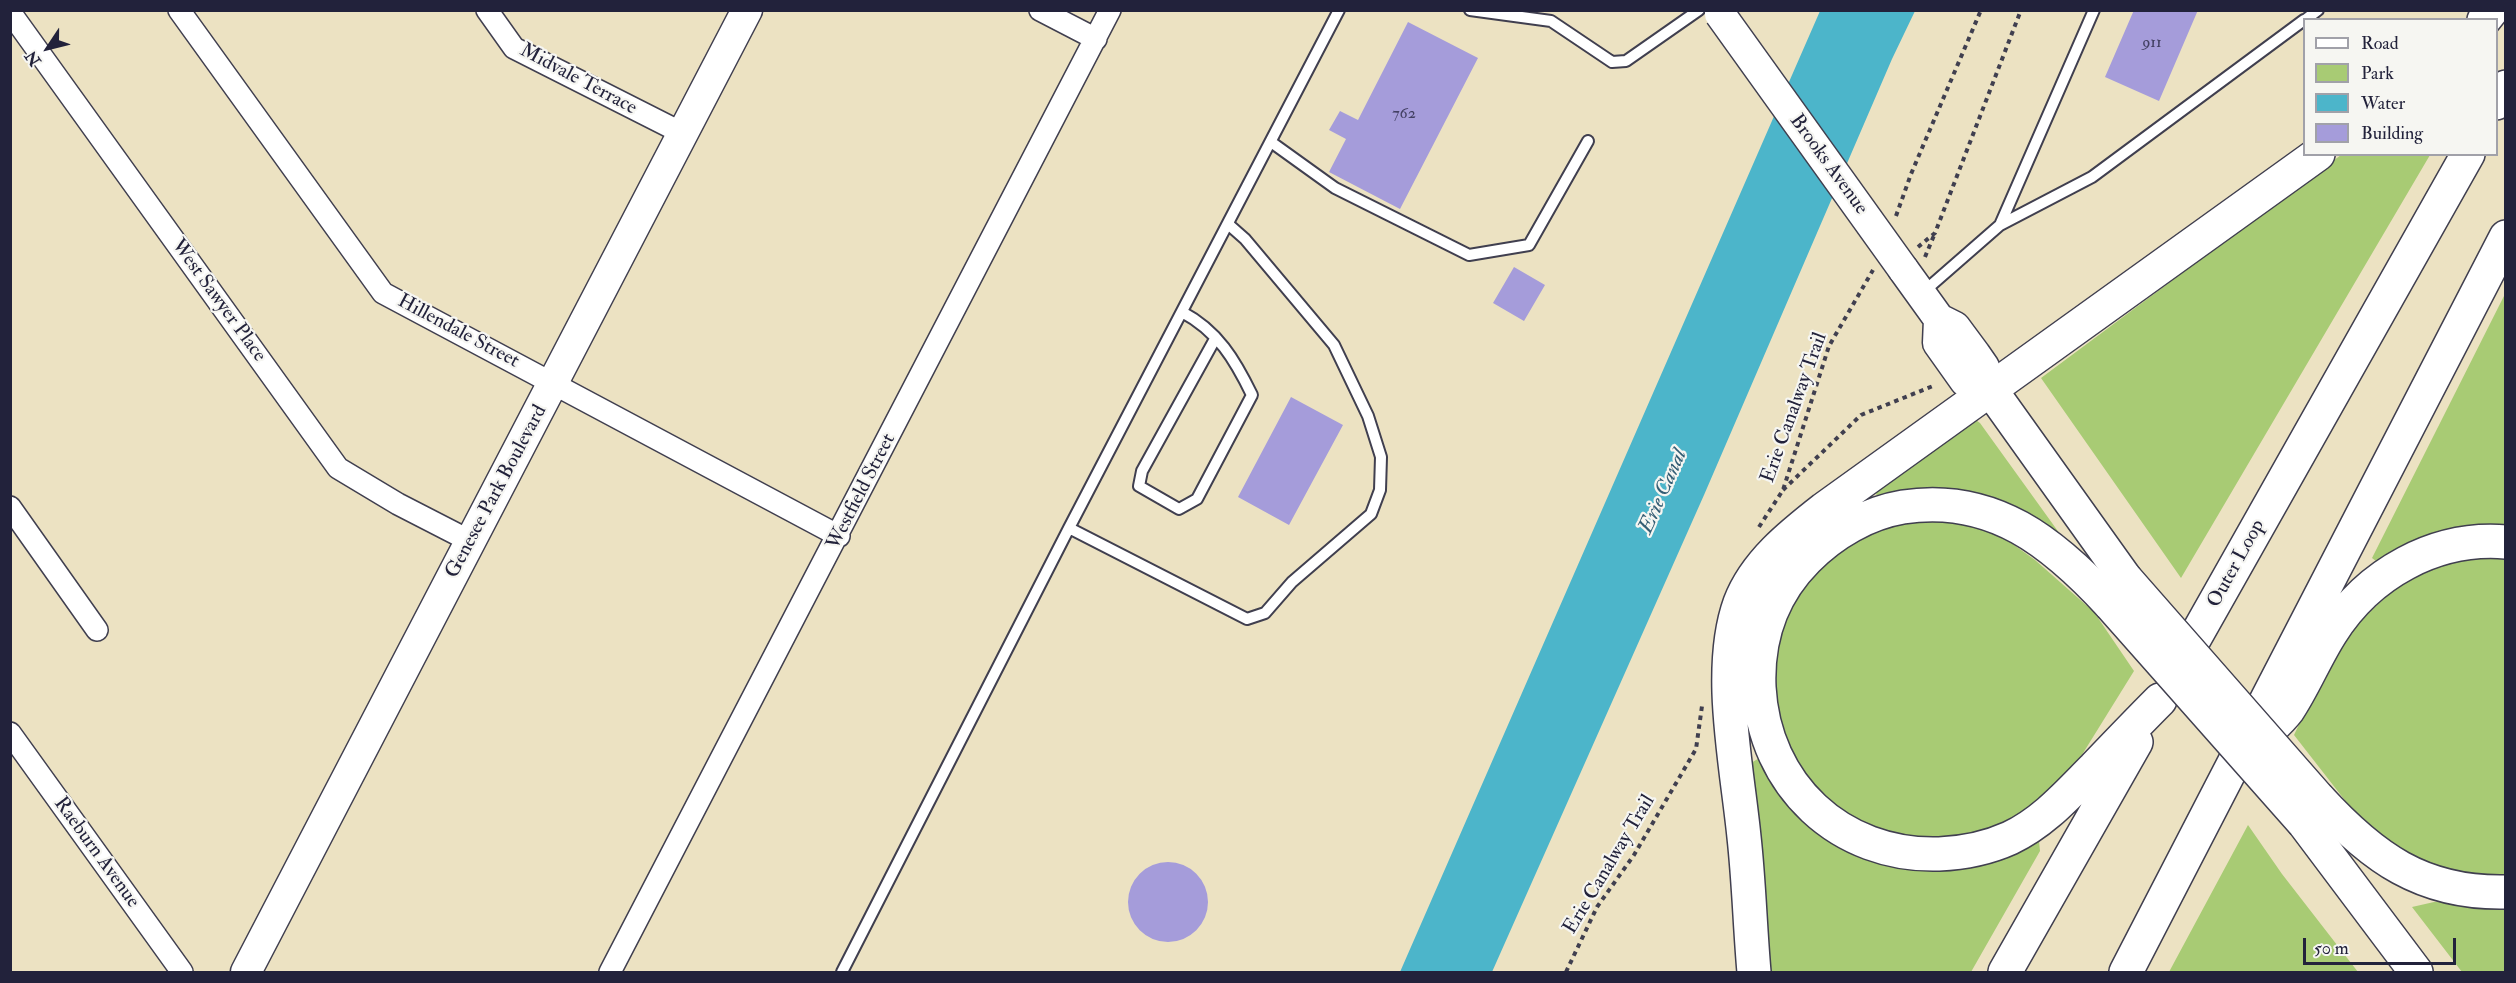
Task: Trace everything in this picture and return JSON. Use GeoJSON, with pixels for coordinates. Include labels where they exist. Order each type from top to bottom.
{"type":"FeatureCollection","features":[{"type":"Feature","properties":{"kind":"main road"},"geometry":{"type":"LineString","coordinates":[[1754,972],[1728,676],[1731,634],[1741,601],[1757,571],[1797,530],[1988,387],[2315,156]]}},
{"type":"Feature","properties":{"kind":"main road","name":"Outer Loop"},"geometry":{"type":"LineString","coordinates":[[2005,972],[2467,156]]}},
{"type":"Feature","properties":{"kind":"main road"},"geometry":{"type":"LineString","coordinates":[[2126,972],[2505,237]]}},
{"type":"Feature","properties":{"kind":"main road","name":"Brooks Avenue"},"geometry":{"type":"LineString","coordinates":[[1988,387],[2118,592]]}},
{"type":"Feature","properties":{"kind":"main road"},"geometry":{"type":"LineString","coordinates":[[2160,700],[2059,804],[2038,821],[2009,838],[1958,853],[1895,852],[1866,843],[1842,830],[1817,811],[1794,788],[1778,762],[1765,733],[1760,703],[1761,643],[1768,618],[1780,594],[1810,556],[1839,533],[1873,515],[1900,508],[1927,505],[1956,506],[1997,516],[2025,529],[2084,576],[2118,592],[2311,811],[2416,972]]}},
{"type":"Feature","properties":{"kind":"main road"},"geometry":{"type":"LineString","coordinates":[[2231,768],[2287,711],[2332,632],[2352,605],[2377,583],[2411,560],[2435,550],[2474,542],[2505,542]]}},
{"type":"Feature","properties":{"kind":"main road"},"geometry":{"type":"LineString","coordinates":[[2311,811],[2402,870],[2444,886],[2481,892],[2505,892]]}},
{"type":"Feature","properties":{"kind":"street","name":"Hillendale Street"},"geometry":{"type":"LineString","coordinates":[[179,10],[383,293],[839,536]]}},
{"type":"Feature","properties":{"kind":"street","name":"Midvale Terrace"},"geometry":{"type":"LineString","coordinates":[[486,10],[514,48],[682,133]]}},
{"type":"Feature","properties":{"kind":"street","name":"Genesee Park Boulevard"},"geometry":{"type":"LineString","coordinates":[[246,972],[747,10]]}},
{"type":"Feature","properties":{"kind":"street"},"geometry":{"type":"LineString","coordinates":[[1040,10],[1096,39]]}},
{"type":"Feature","properties":{"kind":"street","name":"Westfield Street"},"geometry":{"type":"LineString","coordinates":[[610,972],[839,536],[1110,10]]}},
{"type":"Feature","properties":{"kind":"street","name":"West Sawyer Place"},"geometry":{"type":"LineString","coordinates":[[10,12],[338,468],[398,504],[470,541]]}},
{"type":"Feature","properties":{"kind":"street","name":"Brooks Avenue"},"geometry":{"type":"LineString","coordinates":[[1712,12],[1905,260],[1921,294],[1939,320],[1955,327],[1976,354],[1984,367],[1988,387]]}},
{"type":"Feature","properties":{"kind":"street"},"geometry":{"type":"LineString","coordinates":[[10,507],[97,630]]}},
{"type":"Feature","properties":{"kind":"street","name":"Raeburn Avenue"},"geometry":{"type":"LineString","coordinates":[[10,733],[182,972]]}},
{"type":"Feature","properties":{"kind":"lane"},"geometry":{"type":"LineString","coordinates":[[842,972],[1069,528],[1340,10]]}},
{"type":"Feature","properties":{"kind":"lane"},"geometry":{"type":"LineString","coordinates":[[1470,10],[1551,21],[1611,62],[1626,61],[1712,12]]}},
{"type":"Feature","properties":{"kind":"lane"},"geometry":{"type":"LineString","coordinates":[[2001,225],[2094,10]]}},
{"type":"Feature","properties":{"kind":"lane"},"geometry":{"type":"LineString","coordinates":[[1921,294],[2001,225],[2092,177],[2303,21]]}},
{"type":"Feature","properties":{"kind":"lane"},"geometry":{"type":"LineString","coordinates":[[1271,142],[1335,188],[1468,255],[1528,245],[1588,141]]}},
{"type":"Feature","properties":{"kind":"lane"},"geometry":{"type":"LineString","coordinates":[[1069,528],[1246,619],[1265,613],[1292,582],[1371,514],[1380,490],[1381,457],[1368,416],[1334,345],[1245,239],[1228,224]]}},
{"type":"Feature","properties":{"kind":"lane"},"geometry":{"type":"LineString","coordinates":[[1182,312],[1199,321],[1234,359],[1252,395],[1197,499],[1179,509],[1139,486],[1142,471],[1215,339]]}},
{"type":"Feature","properties":{"kind":"path"},"geometry":{"type":"LineString","coordinates":[[1892,225],[1911,174],[1981,10]]}},
{"type":"Feature","properties":{"kind":"path"},"geometry":{"type":"LineString","coordinates":[[1905,260],[1935,232],[2021,10]]}},
{"type":"Feature","properties":{"kind":"path"},"geometry":{"type":"LineString","coordinates":[[1905,260],[1935,232]]}},
{"type":"Feature","properties":{"kind":"path","name":"Erie Canalway Trail"},"geometry":{"type":"LineString","coordinates":[[1758,529],[1783,490],[1829,346],[1905,260]]}},
{"type":"Feature","properties":{"kind":"path"},"geometry":{"type":"LineString","coordinates":[[1783,490],[1861,415],[1933,386]]}},
{"type":"Feature","properties":{"kind":"path","name":"Erie Canalway Trail"},"geometry":{"type":"LineString","coordinates":[[1566,972],[1598,906],[1634,855],[1696,749],[1702,701]]}},
{"type":"Feature","properties":{"kind":"green space"},"geometry":{"type":"Polygon","coordinates":[[[2340,156],[2429,156],[2181,578],[2041,378],[2340,156]]]}},
{"type":"Feature","properties":{"kind":"green space"},"geometry":{"type":"Polygon","coordinates":[[[2505,294],[2505,530],[2385,568],[2372,558],[2505,294]]]}},
{"type":"Feature","properties":{"kind":"green space"},"geometry":{"type":"Polygon","coordinates":[[[1973,418],[1980,423],[2065,541],[1880,504],[1874,488],[1973,418]]]}},
{"type":"Feature","properties":{"kind":"green space"},"geometry":{"type":"Polygon","coordinates":[[[1902,520],[1966,523],[2003,537],[2035,560],[2094,612],[2134,671],[2080,758],[2049,796],[2006,829],[1943,844],[1869,829],[1831,805],[1800,772],[1782,733],[1774,695],[1772,663],[1780,628],[1792,601],[1813,574],[1837,550],[1869,531],[1902,520]]]}},
{"type":"Feature","properties":{"kind":"green space"},"geometry":{"type":"Polygon","coordinates":[[[2505,555],[2505,879],[2485,880],[2414,862],[2361,821],[2294,735],[2325,670],[2356,625],[2407,577],[2432,564],[2505,555]]]}},
{"type":"Feature","properties":{"kind":"green space"},"geometry":{"type":"Polygon","coordinates":[[[1761,757],[1820,831],[1851,852],[1879,864],[1916,871],[1950,871],[1982,862],[2031,839],[2039,841],[2040,851],[1971,972],[1769,972],[1751,763],[1761,757]]]}},
{"type":"Feature","properties":{"kind":"green space"},"geometry":{"type":"Polygon","coordinates":[[[2248,825],[2282,874],[2358,972],[2169,972],[2248,825]]]}},
{"type":"Feature","properties":{"kind":"green space"},"geometry":{"type":"Polygon","coordinates":[[[2434,902],[2505,903],[2505,972],[2462,972],[2412,907],[2434,902]]]}},
{"type":"Feature","properties":{"kind":"water","name":"Erie Canal"},"geometry":{"type":"Polygon","coordinates":[[[1820,11],[1915,11],[1892,59],[1704,495],[1492,972],[1400,972],[1820,11]]]}},
{"type":"Feature","properties":{"kind":"building"},"geometry":{"type":"Polygon","coordinates":[[[2134,10],[2198,10],[2159,101],[2105,77],[2134,10]]]}},
{"type":"Feature","properties":{"kind":"building"},"geometry":{"type":"Polygon","coordinates":[[[1408,22],[1478,58],[1400,209],[1329,172],[1346,139],[1329,130],[1340,111],[1358,120],[1408,22]]]}},
{"type":"Feature","properties":{"kind":"building"},"geometry":{"type":"Polygon","coordinates":[[[1514,267],[1545,285],[1524,321],[1493,303],[1514,267]]]}},
{"type":"Feature","properties":{"kind":"building"},"geometry":{"type":"Polygon","coordinates":[[[1291,397],[1343,425],[1289,525],[1238,497],[1291,397]]]}},
{"type":"Feature","properties":{"kind":"building"},"geometry":{"type":"Polygon","coordinates":[[[1168,862],[1183,865],[1196,874],[1205,887],[1208,902],[1205,917],[1196,930],[1183,939],[1168,942],[1153,939],[1140,930],[1131,917],[1128,902],[1131,887],[1140,874],[1153,865],[1168,862]]]}}]}
